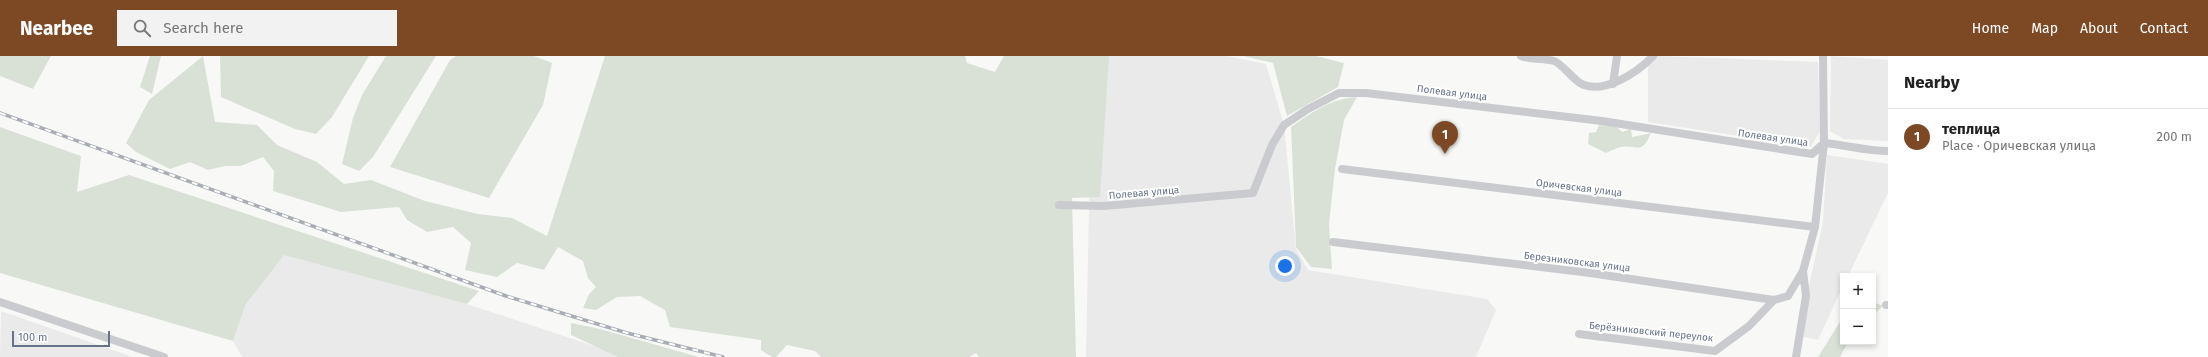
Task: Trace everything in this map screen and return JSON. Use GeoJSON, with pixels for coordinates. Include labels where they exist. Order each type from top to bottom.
{"type":"FeatureCollection","features":[{"type":"Feature","properties":{"kind":"street"},"geometry":{"type":"LineString","coordinates":[[1520,56],[1555,61],[1581,83],[1600,87],[1613,84],[1644,67],[1653,56]]}},
{"type":"Feature","properties":{"kind":"street"},"geometry":{"type":"LineString","coordinates":[[1613,84],[1617,56]]}},
{"type":"Feature","properties":{"kind":"street"},"geometry":{"type":"LineString","coordinates":[[1774,300],[1788,296],[1803,271],[1814,227],[1824,143],[1823,56]]}},
{"type":"Feature","properties":{"kind":"street","name":"Полевая улица"},"geometry":{"type":"LineString","coordinates":[[1059,205],[1104,206],[1253,193],[1272,145],[1284,125],[1308,109],[1338,93],[1366,92],[1602,121],[1812,154],[1824,143]]}},
{"type":"Feature","properties":{"kind":"street"},"geometry":{"type":"LineString","coordinates":[[1824,143],[1846,145],[1868,151],[1888,151]]}},
{"type":"Feature","properties":{"kind":"street","name":"Оричевская улица"},"geometry":{"type":"LineString","coordinates":[[1342,169],[1814,227]]}},
{"type":"Feature","properties":{"kind":"street","name":"Березниковская улица"},"geometry":{"type":"LineString","coordinates":[[1333,242],[1590,273],[1774,300]]}},
{"type":"Feature","properties":{"kind":"street"},"geometry":{"type":"LineString","coordinates":[[1796,357],[1806,296],[1803,271]]}},
{"type":"Feature","properties":{"kind":"street","name":"Берёзниковский переулок"},"geometry":{"type":"LineString","coordinates":[[1579,334],[1715,351],[1749,326],[1774,300]]}},
{"type":"Feature","properties":{"kind":"street"},"geometry":{"type":"LineString","coordinates":[[0,302],[164,357]]}},
{"type":"Feature","properties":{"kind":"shaded area"},"geometry":{"type":"Polygon","coordinates":[[[0,56],[51,56],[33,89],[0,76],[0,56]]]}},
{"type":"Feature","properties":{"kind":"shaded area"},"geometry":{"type":"Polygon","coordinates":[[[150,56],[161,56],[152,94],[140,87],[150,56]]]}},
{"type":"Feature","properties":{"kind":"shaded area"},"geometry":{"type":"Polygon","coordinates":[[[203,56],[215,122],[257,125],[277,145],[317,162],[344,184],[371,180],[425,201],[478,214],[512,218],[547,236],[605,56],[965,56],[967,63],[995,72],[1004,56],[1109,56],[1100,197],[1072,198],[1076,357],[979,357],[976,353],[969,357],[821,357],[815,351],[787,345],[776,357],[772,357],[761,350],[761,340],[670,327],[665,310],[640,296],[617,297],[596,310],[583,308],[589,294],[596,287],[588,278],[583,261],[558,247],[544,270],[517,263],[497,277],[465,270],[471,243],[453,227],[427,232],[407,220],[399,207],[341,212],[273,191],[274,171],[263,157],[241,166],[225,166],[208,170],[190,162],[170,169],[136,152],[126,143],[149,100],[203,56]]]}},
{"type":"Feature","properties":{"kind":"shaded area"},"geometry":{"type":"Polygon","coordinates":[[[220,56],[369,56],[332,117],[316,134],[295,129],[221,97],[220,56]]]}},
{"type":"Feature","properties":{"kind":"shaded area"},"geometry":{"type":"Polygon","coordinates":[[[386,56],[436,56],[373,157],[359,171],[342,164],[353,118],[362,95],[386,56]]]}},
{"type":"Feature","properties":{"kind":"shaded area"},"geometry":{"type":"Polygon","coordinates":[[[456,56],[534,56],[552,63],[543,105],[489,198],[390,167],[450,60],[456,56]]]}},
{"type":"Feature","properties":{"kind":"shaded area"},"geometry":{"type":"Polygon","coordinates":[[[1092,56],[1227,56],[1266,64],[1284,125],[1296,249],[1308,270],[1487,299],[1496,310],[1476,357],[1086,357],[1092,56]]]}},
{"type":"Feature","properties":{"kind":"shaded area"},"geometry":{"type":"Polygon","coordinates":[[[1243,56],[1316,56],[1344,63],[1338,87],[1287,116],[1273,63],[1243,56]]]}},
{"type":"Feature","properties":{"kind":"shaded area"},"geometry":{"type":"Polygon","coordinates":[[[1655,56],[1818,62],[1820,131],[1811,147],[1648,122],[1648,66],[1655,56]]]}},
{"type":"Feature","properties":{"kind":"shaded area"},"geometry":{"type":"Polygon","coordinates":[[[1831,56],[1888,60],[1888,141],[1844,139],[1830,131],[1831,56]]]}},
{"type":"Feature","properties":{"kind":"shaded area"},"geometry":{"type":"Polygon","coordinates":[[[1357,97],[1344,120],[1335,169],[1329,224],[1332,269],[1311,267],[1296,247],[1291,127],[1314,111],[1330,103],[1357,97]]]}},
{"type":"Feature","properties":{"kind":"shaded area"},"geometry":{"type":"Polygon","coordinates":[[[1599,125],[1616,126],[1622,132],[1631,129],[1632,137],[1651,133],[1648,140],[1642,147],[1621,147],[1606,153],[1588,144],[1589,133],[1596,132],[1599,125]]]}},
{"type":"Feature","properties":{"kind":"shaded area"},"geometry":{"type":"Polygon","coordinates":[[[0,127],[81,156],[77,192],[129,175],[479,291],[467,304],[284,255],[246,304],[233,341],[0,273],[0,127]]]}},
{"type":"Feature","properties":{"kind":"shaded area"},"geometry":{"type":"Polygon","coordinates":[[[1827,155],[1888,164],[1888,193],[1849,273],[1840,273],[1840,292],[1818,340],[1801,336],[1808,291],[1823,221],[1827,155]]]}},
{"type":"Feature","properties":{"kind":"shaded area"},"geometry":{"type":"Polygon","coordinates":[[[284,254],[467,304],[627,357],[242,357],[233,341],[246,304],[284,254]]]}},
{"type":"Feature","properties":{"kind":"shaded area"},"geometry":{"type":"Polygon","coordinates":[[[1876,303],[1883,306],[1876,312],[1876,303]]]}},
{"type":"Feature","properties":{"kind":"shaded area"},"geometry":{"type":"Polygon","coordinates":[[[1,311],[133,357],[0,357],[1,311]]]}},
{"type":"Feature","properties":{"kind":"shaded area"},"geometry":{"type":"Polygon","coordinates":[[[1840,322],[1840,345],[1846,345],[1840,357],[1818,357],[1840,322]]]}},
{"type":"Feature","properties":{"kind":"shaded area"},"geometry":{"type":"Polygon","coordinates":[[[571,323],[600,329],[699,357],[618,357],[571,335],[571,323]]]}},
{"type":"Feature","properties":{"kind":"railway"},"geometry":{"type":"LineString","coordinates":[[0,113],[506,296],[627,333],[723,357]]}},
{"type":"Feature","properties":{"kind":"place","name":"теплица"},"geometry":{"type":"Point","coordinates":[1445,154]}}]}
